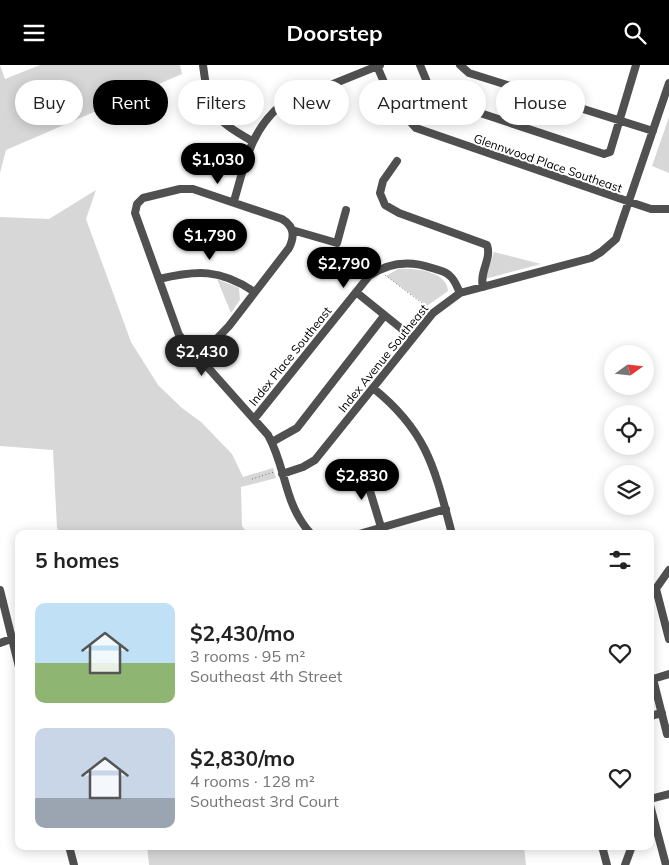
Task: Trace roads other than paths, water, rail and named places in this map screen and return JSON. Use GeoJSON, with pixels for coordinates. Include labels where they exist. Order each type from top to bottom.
{"type":"FeatureCollection","features":[{"type":"Feature","properties":{"kind":"street"},"geometry":{"type":"LineString","coordinates":[[203,65],[207,96],[216,117],[227,127],[252,141]]}},
{"type":"Feature","properties":{"kind":"street"},"geometry":{"type":"LineString","coordinates":[[234,201],[252,141],[261,124],[281,105],[378,65]]}},
{"type":"Feature","properties":{"kind":"street","name":"Glennwood Place Southeast"},"geometry":{"type":"LineString","coordinates":[[378,65],[393,103],[416,128],[651,209],[669,209]]}},
{"type":"Feature","properties":{"kind":"street"},"geometry":{"type":"LineString","coordinates":[[420,65],[427,82],[447,102],[604,154],[610,153],[636,65]]}},
{"type":"Feature","properties":{"kind":"street"},"geometry":{"type":"LineString","coordinates":[[460,65],[469,73],[653,131]]}},
{"type":"Feature","properties":{"kind":"street"},"geometry":{"type":"LineString","coordinates":[[630,202],[669,83]]}},
{"type":"Feature","properties":{"kind":"street"},"geometry":{"type":"LineString","coordinates":[[396,161],[381,187],[380,193],[385,205],[399,213],[487,245],[489,253],[481,279],[483,287]]}},
{"type":"Feature","properties":{"kind":"street"},"geometry":{"type":"LineString","coordinates":[[199,357],[228,326],[253,291],[289,248],[294,238],[289,223],[282,219],[234,201],[193,189],[180,189],[142,198],[137,204],[135,213],[179,335],[199,357],[255,418],[272,443],[293,510],[308,530]]}},
{"type":"Feature","properties":{"kind":"street","name":"Index Avenue Southeast"},"geometry":{"type":"LineString","coordinates":[[282,472],[303,467],[316,460],[434,313],[460,293],[579,262],[601,253],[616,239],[630,202]]}},
{"type":"Feature","properties":{"kind":"street"},"geometry":{"type":"LineString","coordinates":[[292,230],[336,243],[346,210]]}},
{"type":"Feature","properties":{"kind":"street","name":"Index Place Southeast"},"geometry":{"type":"LineString","coordinates":[[255,418],[369,276],[379,269],[392,264],[417,262],[446,272],[451,276],[460,293]]}},
{"type":"Feature","properties":{"kind":"street"},"geometry":{"type":"LineString","coordinates":[[159,279],[185,273],[207,272],[224,276],[253,291]]}},
{"type":"Feature","properties":{"kind":"street"},"geometry":{"type":"LineString","coordinates":[[356,292],[413,338]]}},
{"type":"Feature","properties":{"kind":"street"},"geometry":{"type":"LineString","coordinates":[[272,443],[297,428],[384,316]]}},
{"type":"Feature","properties":{"kind":"street"},"geometry":{"type":"LineString","coordinates":[[373,389],[407,419],[419,437],[431,460],[451,530]]}},
{"type":"Feature","properties":{"kind":"street"},"geometry":{"type":"LineString","coordinates":[[357,468],[370,491],[381,527]]}},
{"type":"Feature","properties":{"kind":"street"},"geometry":{"type":"LineString","coordinates":[[372,530],[446,509]]}},
{"type":"Feature","properties":{"kind":"street"},"geometry":{"type":"LineString","coordinates":[[654,592],[669,570]]}},
{"type":"Feature","properties":{"kind":"street"},"geometry":{"type":"LineString","coordinates":[[656,589],[669,639]]}},
{"type":"Feature","properties":{"kind":"street"},"geometry":{"type":"LineString","coordinates":[[0,590],[15,653]]}},
{"type":"Feature","properties":{"kind":"street"},"geometry":{"type":"LineString","coordinates":[[0,643],[11,639]]}},
{"type":"Feature","properties":{"kind":"street"},"geometry":{"type":"LineString","coordinates":[[654,678],[669,674]]}},
{"type":"Feature","properties":{"kind":"street"},"geometry":{"type":"LineString","coordinates":[[654,686],[668,735]]}},
{"type":"Feature","properties":{"kind":"street"},"geometry":{"type":"LineString","coordinates":[[654,715],[662,713]]}},
{"type":"Feature","properties":{"kind":"street"},"geometry":{"type":"LineString","coordinates":[[654,798],[669,795]]}},
{"type":"Feature","properties":{"kind":"street"},"geometry":{"type":"LineString","coordinates":[[654,820],[666,865]]}},
{"type":"Feature","properties":{"kind":"street"},"geometry":{"type":"LineString","coordinates":[[70,850],[74,865]]}},
{"type":"Feature","properties":{"kind":"street"},"geometry":{"type":"LineString","coordinates":[[603,850],[607,865]]}},
{"type":"Feature","properties":{"kind":"street"},"geometry":{"type":"LineString","coordinates":[[625,865],[631,850]]}}]}
